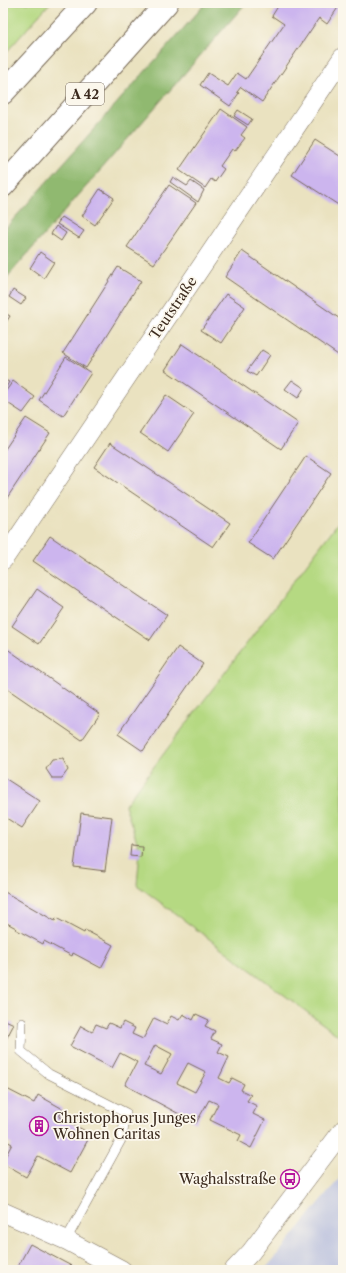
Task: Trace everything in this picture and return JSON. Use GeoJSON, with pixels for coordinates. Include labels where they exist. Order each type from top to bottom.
{"type":"FeatureCollection","features":[{"type":"Feature","properties":{"kind":"highway"},"geometry":{"type":"LineString","coordinates":[[3,93],[86,3]]}},
{"type":"Feature","properties":{"kind":"highway","name":"A 42"},"geometry":{"type":"LineString","coordinates":[[3,186],[167,3]]}},
{"type":"Feature","properties":{"kind":"street","name":"Teutstraße"},"geometry":{"type":"LineString","coordinates":[[3,560],[343,56]]}},
{"type":"Feature","properties":{"kind":"street"},"geometry":{"type":"LineString","coordinates":[[234,1270],[255,1247],[343,1130]]}},
{"type":"Feature","properties":{"kind":"street"},"geometry":{"type":"LineString","coordinates":[[3,1212],[66,1240],[122,1270]]}},
{"type":"Feature","properties":{"kind":"lane"},"geometry":{"type":"LineString","coordinates":[[22,1023],[21,1051],[49,1074],[126,1113],[122,1138],[66,1240]]}},
{"type":"Feature","properties":{"kind":"shaded area"},"geometry":{"type":"Polygon","coordinates":[[[343,1174],[343,1270],[264,1270],[273,1260],[343,1174]]]}},
{"type":"Feature","properties":{"kind":"green space"},"geometry":{"type":"Polygon","coordinates":[[[3,3],[50,3],[3,56],[3,3]]]}},
{"type":"Feature","properties":{"kind":"green space"},"geometry":{"type":"Polygon","coordinates":[[[206,3],[246,3],[3,282],[3,231],[206,3]]]}},
{"type":"Feature","properties":{"kind":"green space"},"geometry":{"type":"Polygon","coordinates":[[[343,516],[343,1039],[137,885],[140,851],[125,805],[343,516]]]}},
{"type":"Feature","properties":{"kind":"building"},"geometry":{"type":"Polygon","coordinates":[[[280,3],[297,3],[303,7],[306,3],[341,3],[327,24],[319,18],[262,102],[241,87],[237,92],[239,93],[230,106],[200,85],[208,73],[228,86],[237,73],[246,79],[284,24],[272,16],[280,3]]]}},
{"type":"Feature","properties":{"kind":"building"},"geometry":{"type":"Polygon","coordinates":[[[221,109],[247,127],[241,135],[245,138],[235,151],[232,149],[220,166],[224,169],[215,182],[211,179],[205,188],[179,170],[221,109]]]}},
{"type":"Feature","properties":{"kind":"building"},"geometry":{"type":"Polygon","coordinates":[[[238,110],[252,119],[248,125],[234,116],[238,110]]]}},
{"type":"Feature","properties":{"kind":"building"},"geometry":{"type":"Polygon","coordinates":[[[315,140],[343,158],[343,208],[292,175],[315,140]]]}},
{"type":"Feature","properties":{"kind":"building"},"geometry":{"type":"Polygon","coordinates":[[[173,177],[187,186],[191,181],[204,190],[198,202],[170,182],[173,177]]]}},
{"type":"Feature","properties":{"kind":"building"},"geometry":{"type":"Polygon","coordinates":[[[169,185],[196,203],[154,264],[127,247],[169,185]]]}},
{"type":"Feature","properties":{"kind":"building"},"geometry":{"type":"Polygon","coordinates":[[[100,189],[114,198],[95,225],[82,216],[100,189]]]}},
{"type":"Feature","properties":{"kind":"building"},"geometry":{"type":"Polygon","coordinates":[[[62,217],[84,231],[79,238],[57,224],[62,217]]]}},
{"type":"Feature","properties":{"kind":"building"},"geometry":{"type":"Polygon","coordinates":[[[56,226],[66,233],[61,241],[51,234],[56,226]]]}},
{"type":"Feature","properties":{"kind":"building"},"geometry":{"type":"Polygon","coordinates":[[[242,251],[343,321],[343,354],[341,357],[225,277],[242,251]]]}},
{"type":"Feature","properties":{"kind":"building"},"geometry":{"type":"Polygon","coordinates":[[[40,252],[54,262],[44,278],[30,268],[40,252]]]}},
{"type":"Feature","properties":{"kind":"building"},"geometry":{"type":"Polygon","coordinates":[[[118,267],[141,281],[86,368],[63,353],[118,267]]]}},
{"type":"Feature","properties":{"kind":"building"},"geometry":{"type":"Polygon","coordinates":[[[13,290],[26,298],[21,305],[9,297],[13,290]]]}},
{"type":"Feature","properties":{"kind":"building"},"geometry":{"type":"Polygon","coordinates":[[[226,294],[245,307],[221,343],[201,330],[226,294]]]}},
{"type":"Feature","properties":{"kind":"building"},"geometry":{"type":"Polygon","coordinates":[[[3,312],[10,316],[5,324],[3,323],[3,312]]]}},
{"type":"Feature","properties":{"kind":"building"},"geometry":{"type":"Polygon","coordinates":[[[182,344],[298,423],[281,449],[165,370],[182,344]]]}},
{"type":"Feature","properties":{"kind":"building"},"geometry":{"type":"Polygon","coordinates":[[[262,350],[270,355],[256,376],[247,371],[262,350]]]}},
{"type":"Feature","properties":{"kind":"building"},"geometry":{"type":"Polygon","coordinates":[[[66,357],[91,373],[63,416],[39,400],[66,357]]]}},
{"type":"Feature","properties":{"kind":"building"},"geometry":{"type":"Polygon","coordinates":[[[3,379],[9,382],[5,389],[3,387],[3,379]]]}},
{"type":"Feature","properties":{"kind":"building"},"geometry":{"type":"Polygon","coordinates":[[[292,380],[304,388],[298,398],[285,389],[292,380]]]}},
{"type":"Feature","properties":{"kind":"building"},"geometry":{"type":"Polygon","coordinates":[[[13,381],[35,397],[23,413],[3,400],[3,395],[13,381]]]}},
{"type":"Feature","properties":{"kind":"building"},"geometry":{"type":"Polygon","coordinates":[[[166,395],[194,414],[168,452],[140,433],[166,395]]]}},
{"type":"Feature","properties":{"kind":"building"},"geometry":{"type":"Polygon","coordinates":[[[26,418],[50,433],[3,504],[3,452],[26,418]]]}},
{"type":"Feature","properties":{"kind":"building"},"geometry":{"type":"Polygon","coordinates":[[[110,443],[230,523],[213,547],[94,467],[110,443]]]}},
{"type":"Feature","properties":{"kind":"building"},"geometry":{"type":"Polygon","coordinates":[[[306,456],[331,473],[273,559],[248,543],[306,456]]]}},
{"type":"Feature","properties":{"kind":"building"},"geometry":{"type":"Polygon","coordinates":[[[50,536],[167,615],[150,640],[33,561],[50,536]]]}},
{"type":"Feature","properties":{"kind":"building"},"geometry":{"type":"Polygon","coordinates":[[[37,589],[64,608],[39,644],[12,626],[37,589]]]}},
{"type":"Feature","properties":{"kind":"building"},"geometry":{"type":"Polygon","coordinates":[[[3,646],[100,714],[82,740],[3,686],[3,646]]]}},
{"type":"Feature","properties":{"kind":"building"},"geometry":{"type":"Polygon","coordinates":[[[178,647],[203,664],[143,751],[118,734],[178,647]]]}},
{"type":"Feature","properties":{"kind":"building"},"geometry":{"type":"Polygon","coordinates":[[[63,759],[68,770],[62,778],[52,778],[46,769],[52,760],[63,759]]]}},
{"type":"Feature","properties":{"kind":"building"},"geometry":{"type":"Polygon","coordinates":[[[3,777],[40,801],[22,828],[3,816],[3,777]]]}},
{"type":"Feature","properties":{"kind":"building"},"geometry":{"type":"Polygon","coordinates":[[[81,813],[112,817],[105,871],[74,867],[81,813]]]}},
{"type":"Feature","properties":{"kind":"building"},"geometry":{"type":"Polygon","coordinates":[[[131,845],[142,846],[141,857],[130,856],[131,845]]]}},
{"type":"Feature","properties":{"kind":"building"},"geometry":{"type":"Polygon","coordinates":[[[3,891],[55,921],[56,918],[84,933],[85,930],[113,945],[101,968],[73,953],[72,956],[44,941],[43,944],[3,921],[3,891]]]}},
{"type":"Feature","properties":{"kind":"building"},"geometry":{"type":"Polygon","coordinates":[[[183,1014],[193,1020],[196,1014],[209,1020],[205,1026],[215,1031],[211,1039],[222,1044],[218,1052],[229,1057],[219,1078],[229,1083],[232,1078],[244,1084],[241,1090],[251,1095],[247,1101],[257,1106],[253,1114],[265,1120],[251,1148],[238,1141],[241,1135],[210,1120],[218,1104],[209,1100],[196,1123],[125,1085],[137,1062],[120,1053],[112,1068],[70,1046],[81,1026],[92,1032],[96,1024],[106,1028],[109,1023],[120,1028],[123,1022],[135,1028],[132,1034],[143,1039],[154,1018],[167,1024],[171,1016],[179,1020],[183,1014]],[[155,1045],[144,1066],[161,1074],[172,1054],[155,1045]],[[188,1063],[177,1083],[195,1092],[206,1072],[188,1063]]]}},
{"type":"Feature","properties":{"kind":"building"},"geometry":{"type":"Polygon","coordinates":[[[3,1019],[14,1024],[3,1045],[3,1019]]]}},
{"type":"Feature","properties":{"kind":"building","name":"Christophorus Junges Wohnen Caritas"},"geometry":{"type":"Polygon","coordinates":[[[3,1087],[34,1103],[38,1095],[63,1109],[59,1117],[91,1134],[70,1173],[38,1156],[26,1177],[3,1164],[3,1161],[12,1144],[3,1139],[3,1087]]]}},
{"type":"Feature","properties":{"kind":"building"},"geometry":{"type":"Polygon","coordinates":[[[30,1244],[79,1270],[16,1270],[30,1244]]]}},
{"type":"Feature","properties":{"kind":"place","name":"Christophorus Junges Wohnen Caritas"},"geometry":{"type":"Point","coordinates":[39,1126]}},
{"type":"Feature","properties":{"kind":"place","name":"Waghalsstraße"},"geometry":{"type":"Point","coordinates":[290,1179]}}]}
